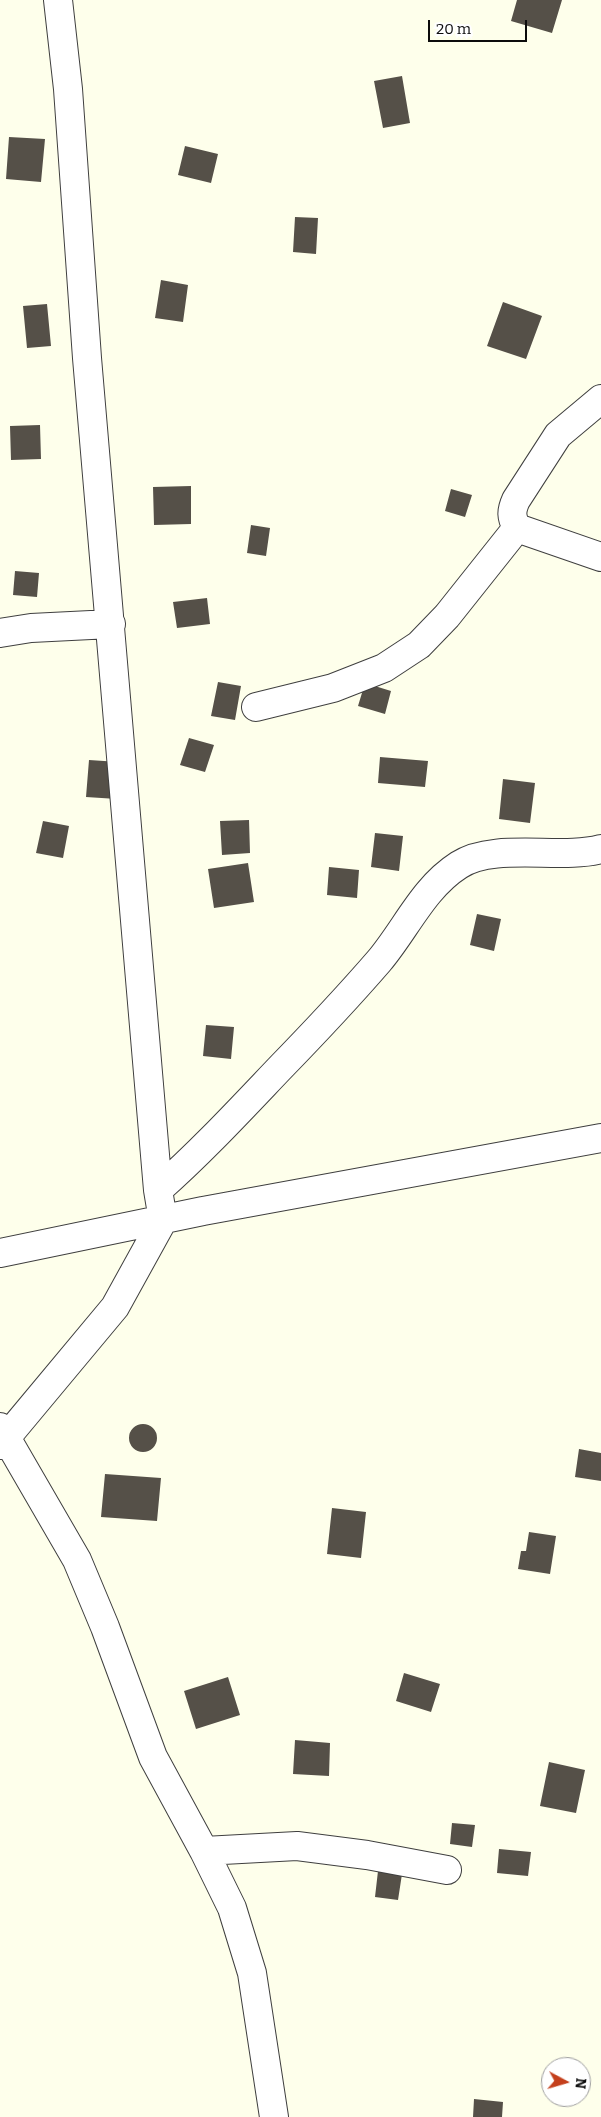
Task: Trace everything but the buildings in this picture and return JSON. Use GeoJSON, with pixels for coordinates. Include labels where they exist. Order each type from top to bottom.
{"type":"FeatureCollection","features":[{"type":"Feature","properties":{"kind":"street"},"geometry":{"type":"LineString","coordinates":[[58,0],[68,89],[87,358],[158,1190],[163,1220],[115,1307],[2,1437],[77,1560],[105,1627],[153,1757],[204,1851],[232,1908],[252,1972],[274,2117]]}},
{"type":"Feature","properties":{"kind":"street"},"geometry":{"type":"LineString","coordinates":[[601,399],[558,435],[512,509],[512,518],[517,528],[601,557]]}},
{"type":"Feature","properties":{"kind":"street"},"geometry":{"type":"LineString","coordinates":[[256,707],[334,688],[384,668],[418,645],[447,616],[517,528]]}},
{"type":"Feature","properties":{"kind":"street"},"geometry":{"type":"LineString","coordinates":[[0,633],[31,628],[111,624]]}},
{"type":"Feature","properties":{"kind":"street"},"geometry":{"type":"LineString","coordinates":[[158,1190],[197,1155],[299,1048],[380,959],[431,889],[460,864],[479,858],[523,852],[564,854],[601,849]]}},
{"type":"Feature","properties":{"kind":"street"},"geometry":{"type":"LineString","coordinates":[[0,1253],[163,1220],[601,1138]]}},
{"type":"Feature","properties":{"kind":"street"},"geometry":{"type":"LineString","coordinates":[[204,1851],[297,1846],[367,1855],[447,1870]]}}]}
